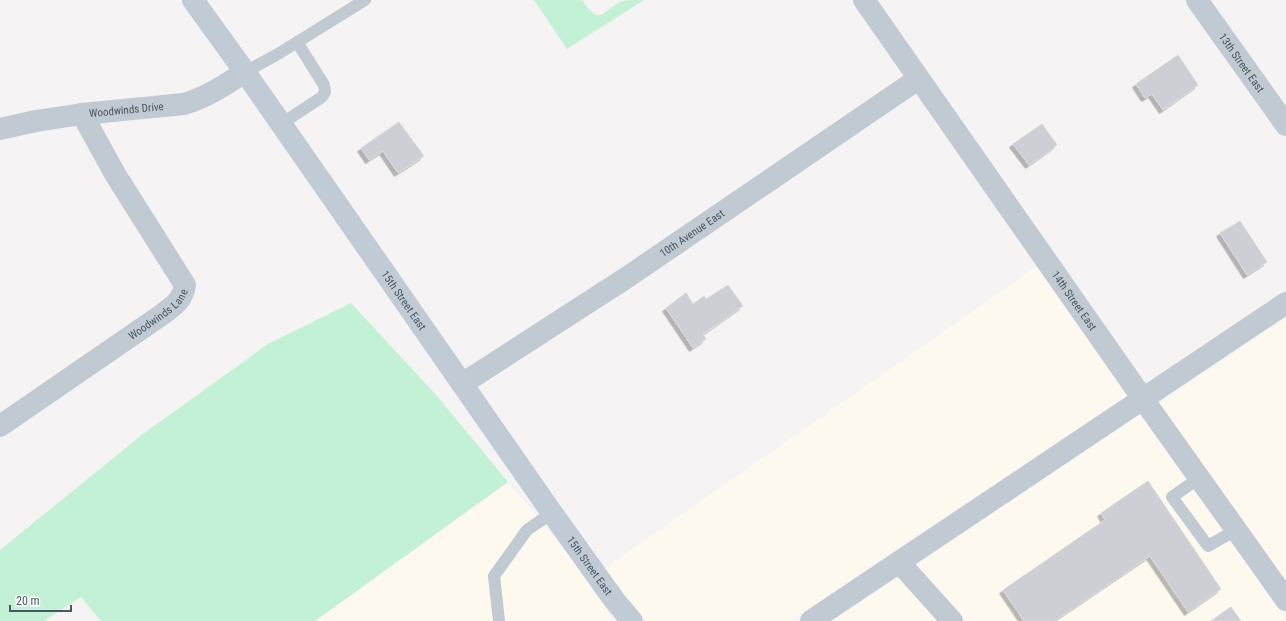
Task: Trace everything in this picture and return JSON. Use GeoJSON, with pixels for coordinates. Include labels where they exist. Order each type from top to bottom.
{"type":"FeatureCollection","features":[{"type":"Feature","properties":{"kind":"main road","name":"15th Street East"},"geometry":{"type":"LineString","coordinates":[[193,0],[245,72],[552,513],[615,601],[632,621]]}},
{"type":"Feature","properties":{"kind":"main road","name":"15th Street East"},"geometry":{"type":"LineString","coordinates":[[615,601],[623,621]]}},
{"type":"Feature","properties":{"kind":"street","name":"14th Street East"},"geometry":{"type":"LineString","coordinates":[[864,0],[1143,399],[1286,600]]}},
{"type":"Feature","properties":{"kind":"street","name":"13th Street East"},"geometry":{"type":"LineString","coordinates":[[1197,0],[1286,125]]}},
{"type":"Feature","properties":{"kind":"street","name":"Woodwinds Drive"},"geometry":{"type":"LineString","coordinates":[[0,129],[36,121],[82,114],[184,104],[211,94],[245,72]]}},
{"type":"Feature","properties":{"kind":"street","name":"10th Avenue East"},"geometry":{"type":"LineString","coordinates":[[462,384],[626,278],[918,79]]}},
{"type":"Feature","properties":{"kind":"street","name":"Woodwinds Lane"},"geometry":{"type":"LineString","coordinates":[[0,426],[160,316],[181,298],[184,292],[185,285],[114,174],[82,114]]}},
{"type":"Feature","properties":{"kind":"street"},"geometry":{"type":"LineString","coordinates":[[811,621],[1286,303]]}},
{"type":"Feature","properties":{"kind":"street"},"geometry":{"type":"LineString","coordinates":[[899,562],[952,621]]}},
{"type":"Feature","properties":{"kind":"lane"},"geometry":{"type":"LineString","coordinates":[[245,72],[365,0]]}},
{"type":"Feature","properties":{"kind":"lane"},"geometry":{"type":"LineString","coordinates":[[281,124],[322,96],[325,92],[324,85],[297,42]]}},
{"type":"Feature","properties":{"kind":"lane"},"geometry":{"type":"LineString","coordinates":[[1199,478],[1172,497],[1208,546],[1236,530]]}},
{"type":"Feature","properties":{"kind":"lane"},"geometry":{"type":"LineString","coordinates":[[499,621],[494,576],[527,530],[552,513]]}},
{"type":"Feature","properties":{"kind":"shaded area"},"geometry":{"type":"Polygon","coordinates":[[[1037,266],[1128,395],[899,548],[898,546],[891,553],[792,620],[646,621],[624,596],[621,587],[618,588],[605,568],[1037,266]]]}},
{"type":"Feature","properties":{"kind":"shaded area"},"geometry":{"type":"Polygon","coordinates":[[[1286,318],[1286,581],[1159,403],[1286,318]]]}},
{"type":"Feature","properties":{"kind":"shaded area"},"geometry":{"type":"Polygon","coordinates":[[[1141,414],[1286,618],[1286,621],[966,621],[916,565],[1141,414]]]}},
{"type":"Feature","properties":{"kind":"shaded area"},"geometry":{"type":"Polygon","coordinates":[[[508,482],[573,560],[606,607],[612,621],[315,621],[508,482]]]}},
{"type":"Feature","properties":{"kind":"shaded area"},"geometry":{"type":"Polygon","coordinates":[[[898,577],[938,621],[833,621],[898,577]]]}},
{"type":"Feature","properties":{"kind":"green space"},"geometry":{"type":"Polygon","coordinates":[[[534,0],[582,0],[593,13],[601,15],[622,1],[644,0],[567,49],[534,0]]]}},
{"type":"Feature","properties":{"kind":"green space"},"geometry":{"type":"Polygon","coordinates":[[[351,303],[437,396],[508,482],[315,621],[101,621],[81,597],[44,621],[0,621],[0,550],[143,434],[268,344],[351,303]]]}},
{"type":"Feature","properties":{"kind":"building"},"geometry":{"type":"Polygon","coordinates":[[[1178,55],[1198,85],[1163,110],[1152,94],[1145,98],[1136,84],[1178,55]]]}},
{"type":"Feature","properties":{"kind":"building"},"geometry":{"type":"Polygon","coordinates":[[[399,122],[424,156],[398,173],[383,151],[369,160],[361,148],[399,122]]]}},
{"type":"Feature","properties":{"kind":"building"},"geometry":{"type":"Polygon","coordinates":[[[1042,124],[1057,145],[1029,165],[1013,144],[1042,124]]]}},
{"type":"Feature","properties":{"kind":"building"},"geometry":{"type":"Polygon","coordinates":[[[1240,221],[1267,262],[1247,275],[1220,233],[1240,221]]]}},
{"type":"Feature","properties":{"kind":"building"},"geometry":{"type":"Polygon","coordinates":[[[728,285],[743,306],[703,334],[706,339],[693,348],[666,308],[686,293],[693,304],[704,296],[706,299],[728,285]]]}},
{"type":"Feature","properties":{"kind":"building"},"geometry":{"type":"Polygon","coordinates":[[[1148,481],[1221,589],[1188,612],[1150,556],[1054,621],[1024,621],[1003,590],[1105,520],[1101,513],[1148,481]]]}},
{"type":"Feature","properties":{"kind":"building"},"geometry":{"type":"Polygon","coordinates":[[[1231,607],[1241,621],[1211,621],[1231,607]]]}}]}
